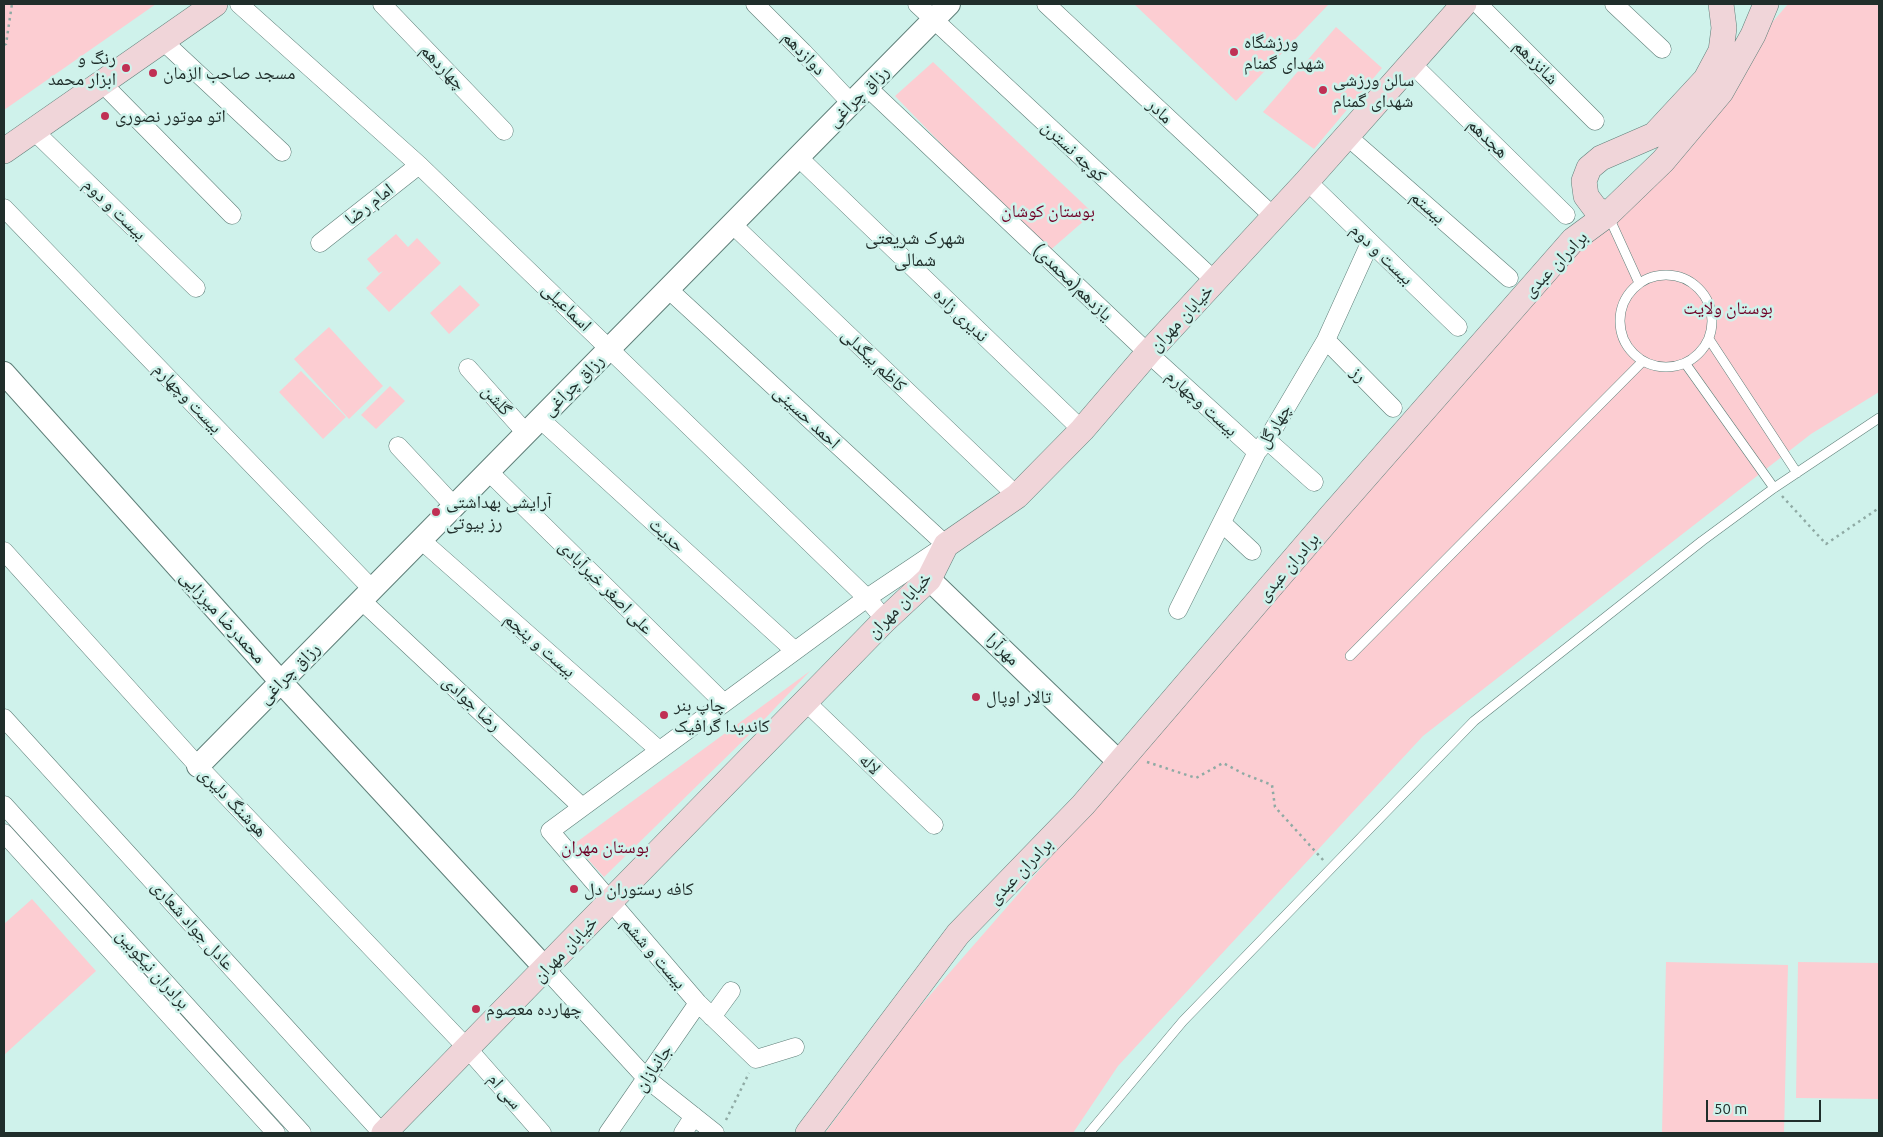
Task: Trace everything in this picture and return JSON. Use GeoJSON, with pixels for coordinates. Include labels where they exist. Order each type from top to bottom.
{"type":"FeatureCollection","features":[{"type":"Feature","properties":{"kind":"main road"},"geometry":{"type":"LineString","coordinates":[[4,152],[215,4]]}},
{"type":"Feature","properties":{"kind":"main road","name":"خیابان مهران"},"geometry":{"type":"LineString","coordinates":[[388,1132],[885,620],[929,579],[946,545],[1017,496],[1082,430],[1148,353],[1307,181],[1410,62],[1464,4]]}},
{"type":"Feature","properties":{"kind":"main road"},"geometry":{"type":"LineString","coordinates":[[1607,215],[1595,208],[1586,196],[1584,181],[1589,168],[1601,158],[1654,135],[1706,79],[1721,51],[1724,28],[1721,4]]}},
{"type":"Feature","properties":{"kind":"main road"},"geometry":{"type":"LineString","coordinates":[[1749,4],[1753,35]]}},
{"type":"Feature","properties":{"kind":"main road","name":"برادران عبدی"},"geometry":{"type":"LineString","coordinates":[[808,1133],[958,934],[1084,805],[1119,762],[1573,240],[1607,215],[1663,161],[1721,92],[1753,35],[1766,4]]}},
{"type":"Feature","properties":{"kind":"street","name":"اسماعیلی"},"geometry":{"type":"LineString","coordinates":[[240,4],[419,164],[867,598],[885,620]]}},
{"type":"Feature","properties":{"kind":"street","name":"چهاردهم"},"geometry":{"type":"LineString","coordinates":[[382,4],[504,131]]}},
{"type":"Feature","properties":{"kind":"street","name":"دوازدهم"},"geometry":{"type":"LineString","coordinates":[[755,4],[804,52],[851,103]]}},
{"type":"Feature","properties":{"kind":"street","name":"کوچه نسترن"},"geometry":{"type":"LineString","coordinates":[[917,4],[1215,281]]}},
{"type":"Feature","properties":{"kind":"street","name":"رزاق چراغی"},"geometry":{"type":"LineString","coordinates":[[198,766],[949,4]]}},
{"type":"Feature","properties":{"kind":"street","name":"مادر"},"geometry":{"type":"LineString","coordinates":[[1046,4],[1274,217]]}},
{"type":"Feature","properties":{"kind":"street","name":"شانزدهم"},"geometry":{"type":"LineString","coordinates":[[1478,4],[1595,121]]}},
{"type":"Feature","properties":{"kind":"street"},"geometry":{"type":"LineString","coordinates":[[1614,4],[1662,49]]}},
{"type":"Feature","properties":{"kind":"street"},"geometry":{"type":"LineString","coordinates":[[163,41],[282,152]]}},
{"type":"Feature","properties":{"kind":"street","name":"هجدهم"},"geometry":{"type":"LineString","coordinates":[[1410,62],[1566,215]]}},
{"type":"Feature","properties":{"kind":"street"},"geometry":{"type":"LineString","coordinates":[[102,83],[232,215]]}},
{"type":"Feature","properties":{"kind":"street","name":"یازدهم(محمدی)"},"geometry":{"type":"LineString","coordinates":[[867,87],[1148,353]]}},
{"type":"Feature","properties":{"kind":"street","name":"بیست و دوم"},"geometry":{"type":"LineString","coordinates":[[34,130],[196,288]]}},
{"type":"Feature","properties":{"kind":"street","name":"بیستم"},"geometry":{"type":"LineString","coordinates":[[1347,136],[1509,278]]}},
{"type":"Feature","properties":{"kind":"street","name":"ندیری زاده"},"geometry":{"type":"LineString","coordinates":[[798,157],[1082,430]]}},
{"type":"Feature","properties":{"kind":"street","name":"امام رضا"},"geometry":{"type":"LineString","coordinates":[[320,243],[419,164]]}},
{"type":"Feature","properties":{"kind":"street","name":"بیست و دوم"},"geometry":{"type":"LineString","coordinates":[[1307,181],[1458,327]]}},
{"type":"Feature","properties":{"kind":"street","name":"بیست وچهارم"},"geometry":{"type":"LineString","coordinates":[[4,208],[367,594]]}},
{"type":"Feature","properties":{"kind":"street","name":"کاظم بیگدلی"},"geometry":{"type":"LineString","coordinates":[[732,224],[1017,496]]}},
{"type":"Feature","properties":{"kind":"street","name":"چهارگل"},"geometry":{"type":"LineString","coordinates":[[1178,610],[1262,446],[1326,340],[1370,243]]}},
{"type":"Feature","properties":{"kind":"street","name":"احمد حسینی"},"geometry":{"type":"LineString","coordinates":[[668,289],[946,545]]}},
{"type":"Feature","properties":{"kind":"street","name":"رز"},"geometry":{"type":"LineString","coordinates":[[1326,340],[1393,408]]}},
{"type":"Feature","properties":{"kind":"street","name":"بیست وچهارم"},"geometry":{"type":"LineString","coordinates":[[1148,353],[1262,446],[1314,482]]}},
{"type":"Feature","properties":{"kind":"street","name":"گلشن"},"geometry":{"type":"LineString","coordinates":[[468,368],[533,426]]}},
{"type":"Feature","properties":{"kind":"street","name":"محمدرضا میرزایی"},"geometry":{"type":"LineString","coordinates":[[4,373],[281,682],[546,969]]}},
{"type":"Feature","properties":{"kind":"street","name":"حدیث"},"geometry":{"type":"LineString","coordinates":[[533,426],[795,651]]}},
{"type":"Feature","properties":{"kind":"street"},"geometry":{"type":"LineString","coordinates":[[398,446],[454,506]]}},
{"type":"Feature","properties":{"kind":"street","name":"علی اصغر خیرآبادی"},"geometry":{"type":"LineString","coordinates":[[488,471],[724,703]]}},
{"type":"Feature","properties":{"kind":"street"},"geometry":{"type":"LineString","coordinates":[[1222,523],[1252,551]]}},
{"type":"Feature","properties":{"kind":"street","name":"بیست و پنجم"},"geometry":{"type":"LineString","coordinates":[[421,540],[659,750]]}},
{"type":"Feature","properties":{"kind":"street"},"geometry":{"type":"LineString","coordinates":[[582,807],[867,598],[946,545]]}},
{"type":"Feature","properties":{"kind":"street","name":"هوشنگ دلیری"},"geometry":{"type":"LineString","coordinates":[[4,551],[198,766],[468,1049]]}},
{"type":"Feature","properties":{"kind":"street","name":"مهرآرا"},"geometry":{"type":"LineString","coordinates":[[929,579],[1119,762]]}},
{"type":"Feature","properties":{"kind":"street","name":"رضا جوادی"},"geometry":{"type":"LineString","coordinates":[[367,594],[582,807]]}},
{"type":"Feature","properties":{"kind":"street","name":"لاله"},"geometry":{"type":"LineString","coordinates":[[806,702],[934,825]]}},
{"type":"Feature","properties":{"kind":"street","name":"عادل جواد شعاری"},"geometry":{"type":"LineString","coordinates":[[4,718],[388,1132]]}},
{"type":"Feature","properties":{"kind":"street","name":"برادران نیکوبین"},"geometry":{"type":"LineString","coordinates":[[4,805],[302,1133]]}},
{"type":"Feature","properties":{"kind":"street","name":"بیست و ششم"},"geometry":{"type":"LineString","coordinates":[[582,807],[550,831],[698,1003],[756,1059]]}},
{"type":"Feature","properties":{"kind":"street","name":"برادران نیکوبین"},"geometry":{"type":"LineString","coordinates":[[4,833],[276,1133]]}},
{"type":"Feature","properties":{"kind":"street"},"geometry":{"type":"LineString","coordinates":[[546,969],[647,1079],[694,1116],[719,1129]]}},
{"type":"Feature","properties":{"kind":"street"},"geometry":{"type":"LineString","coordinates":[[712,1017],[731,991]]}},
{"type":"Feature","properties":{"kind":"street","name":"جانبازان"},"geometry":{"type":"LineString","coordinates":[[608,1133],[698,1003]]}},
{"type":"Feature","properties":{"kind":"street"},"geometry":{"type":"LineString","coordinates":[[756,1059],[795,1047]]}},
{"type":"Feature","properties":{"kind":"street","name":"سی ام"},"geometry":{"type":"LineString","coordinates":[[468,1049],[542,1133]]}},
{"type":"Feature","properties":{"kind":"street"},"geometry":{"type":"LineString","coordinates":[[683,1133],[694,1116]]}},
{"type":"Feature","properties":{"kind":"lane"},"geometry":{"type":"LineString","coordinates":[[1607,215],[1639,283]]}},
{"type":"Feature","properties":{"kind":"lane"},"geometry":{"type":"LineString","coordinates":[[1667,274],[1682,277],[1695,284],[1705,295],[1711,309],[1712,324],[1708,339],[1700,352],[1685,363],[1673,366],[1658,366],[1643,361],[1632,351],[1623,338],[1620,322],[1622,307],[1629,294],[1639,283],[1652,276],[1667,274]]}},
{"type":"Feature","properties":{"kind":"lane"},"geometry":{"type":"LineString","coordinates":[[1708,339],[1797,473]]}},
{"type":"Feature","properties":{"kind":"lane"},"geometry":{"type":"LineString","coordinates":[[1350,656],[1643,361]]}},
{"type":"Feature","properties":{"kind":"lane"},"geometry":{"type":"LineString","coordinates":[[1685,363],[1774,488]]}},
{"type":"Feature","properties":{"kind":"lane"},"geometry":{"type":"LineString","coordinates":[[1089,1133],[1183,1021],[1474,721],[1702,541],[1774,488],[1879,418]]}},
{"type":"Feature","properties":{"kind":"path"},"geometry":{"type":"LineString","coordinates":[[4,45],[6,44],[12,4]]}},
{"type":"Feature","properties":{"kind":"path"},"geometry":{"type":"LineString","coordinates":[[1774,488],[1826,544],[1879,508]]}},
{"type":"Feature","properties":{"kind":"path"},"geometry":{"type":"LineString","coordinates":[[1147,762],[1196,778],[1223,763],[1272,785],[1274,807],[1331,869]]}},
{"type":"Feature","properties":{"kind":"path"},"geometry":{"type":"LineString","coordinates":[[719,1129],[756,1059]]}},
{"type":"Feature","properties":{"kind":"green space"},"geometry":{"type":"Polygon","coordinates":[[[4,4],[156,4],[4,110],[4,4]]]}},
{"type":"Feature","properties":{"kind":"green space","name":"ورزشگاه شهدای گمنام"},"geometry":{"type":"Polygon","coordinates":[[[1134,4],[1329,4],[1236,101],[1134,4]]]}},
{"type":"Feature","properties":{"kind":"green space","name":"بوستان ولایت"},"geometry":{"type":"Polygon","coordinates":[[[1788,4],[1879,4],[1879,392],[1811,434],[1423,736],[1118,1066],[1073,1133],[825,1133],[910,1018],[1310,560],[1788,4]]]}},
{"type":"Feature","properties":{"kind":"green space","name":"سالن ورزشی شهدای گمنام"},"geometry":{"type":"Polygon","coordinates":[[[1336,27],[1382,68],[1314,149],[1263,112],[1336,27]]]}},
{"type":"Feature","properties":{"kind":"green space","name":"بوستان کوشان"},"geometry":{"type":"Polygon","coordinates":[[[933,62],[1093,213],[1047,253],[895,96],[933,62]]]}},
{"type":"Feature","properties":{"kind":"green space"},"geometry":{"type":"Polygon","coordinates":[[[396,234],[408,247],[417,238],[441,263],[389,312],[366,288],[383,271],[379,273],[367,259],[396,234]]]}},
{"type":"Feature","properties":{"kind":"green space"},"geometry":{"type":"Polygon","coordinates":[[[460,285],[480,305],[449,334],[430,313],[460,285]]]}},
{"type":"Feature","properties":{"kind":"green space"},"geometry":{"type":"Polygon","coordinates":[[[329,327],[383,386],[349,419],[294,359],[329,327]]]}},
{"type":"Feature","properties":{"kind":"green space"},"geometry":{"type":"Polygon","coordinates":[[[301,371],[346,417],[323,439],[279,392],[301,371]]]}},
{"type":"Feature","properties":{"kind":"green space"},"geometry":{"type":"Polygon","coordinates":[[[390,386],[405,401],[376,429],[361,415],[390,386]]]}},
{"type":"Feature","properties":{"kind":"green space","name":"بوستان مهران"},"geometry":{"type":"Polygon","coordinates":[[[810,671],[759,725],[604,877],[574,844],[810,671]]]}},
{"type":"Feature","properties":{"kind":"green space"},"geometry":{"type":"Polygon","coordinates":[[[32,899],[96,971],[4,1055],[4,924],[32,899]]]}},
{"type":"Feature","properties":{"kind":"green space"},"geometry":{"type":"Polygon","coordinates":[[[1666,962],[1788,965],[1784,1133],[1662,1133],[1666,962]]]}},
{"type":"Feature","properties":{"kind":"green space"},"geometry":{"type":"Polygon","coordinates":[[[1798,962],[1879,963],[1879,1099],[1796,1098],[1798,962]]]}},
{"type":"Feature","properties":{"kind":"place","name":"ورزشگاه شهدای گمنام"},"geometry":{"type":"Point","coordinates":[1234,52]}},
{"type":"Feature","properties":{"kind":"place","name":"رنگ و ابزار محمد"},"geometry":{"type":"Point","coordinates":[126,68]}},
{"type":"Feature","properties":{"kind":"place","name":"مسجد صاحب الزمان"},"geometry":{"type":"Point","coordinates":[153,73]}},
{"type":"Feature","properties":{"kind":"place","name":"سالن ورزشی شهدای گمنام"},"geometry":{"type":"Point","coordinates":[1323,90]}},
{"type":"Feature","properties":{"kind":"place","name":"اتو موتور نصوری"},"geometry":{"type":"Point","coordinates":[105,116]}},
{"type":"Feature","properties":{"kind":"place","name":"آرایشی بهداشتی رز بیوتی"},"geometry":{"type":"Point","coordinates":[436,512]}},
{"type":"Feature","properties":{"kind":"place","name":"تالار اوپال"},"geometry":{"type":"Point","coordinates":[976,697]}},
{"type":"Feature","properties":{"kind":"place","name":"چاپ بنر کاندیدا گرافیک"},"geometry":{"type":"Point","coordinates":[664,715]}},
{"type":"Feature","properties":{"kind":"place","name":"کافه رستوران دل"},"geometry":{"type":"Point","coordinates":[574,889]}},
{"type":"Feature","properties":{"kind":"place","name":"چهارده معصوم"},"geometry":{"type":"Point","coordinates":[476,1009]}},
{"type":"Feature","properties":{"kind":"district","name":"شهرک شریعتی شمالی"},"geometry":{"type":"Point","coordinates":[915,249]}}]}
